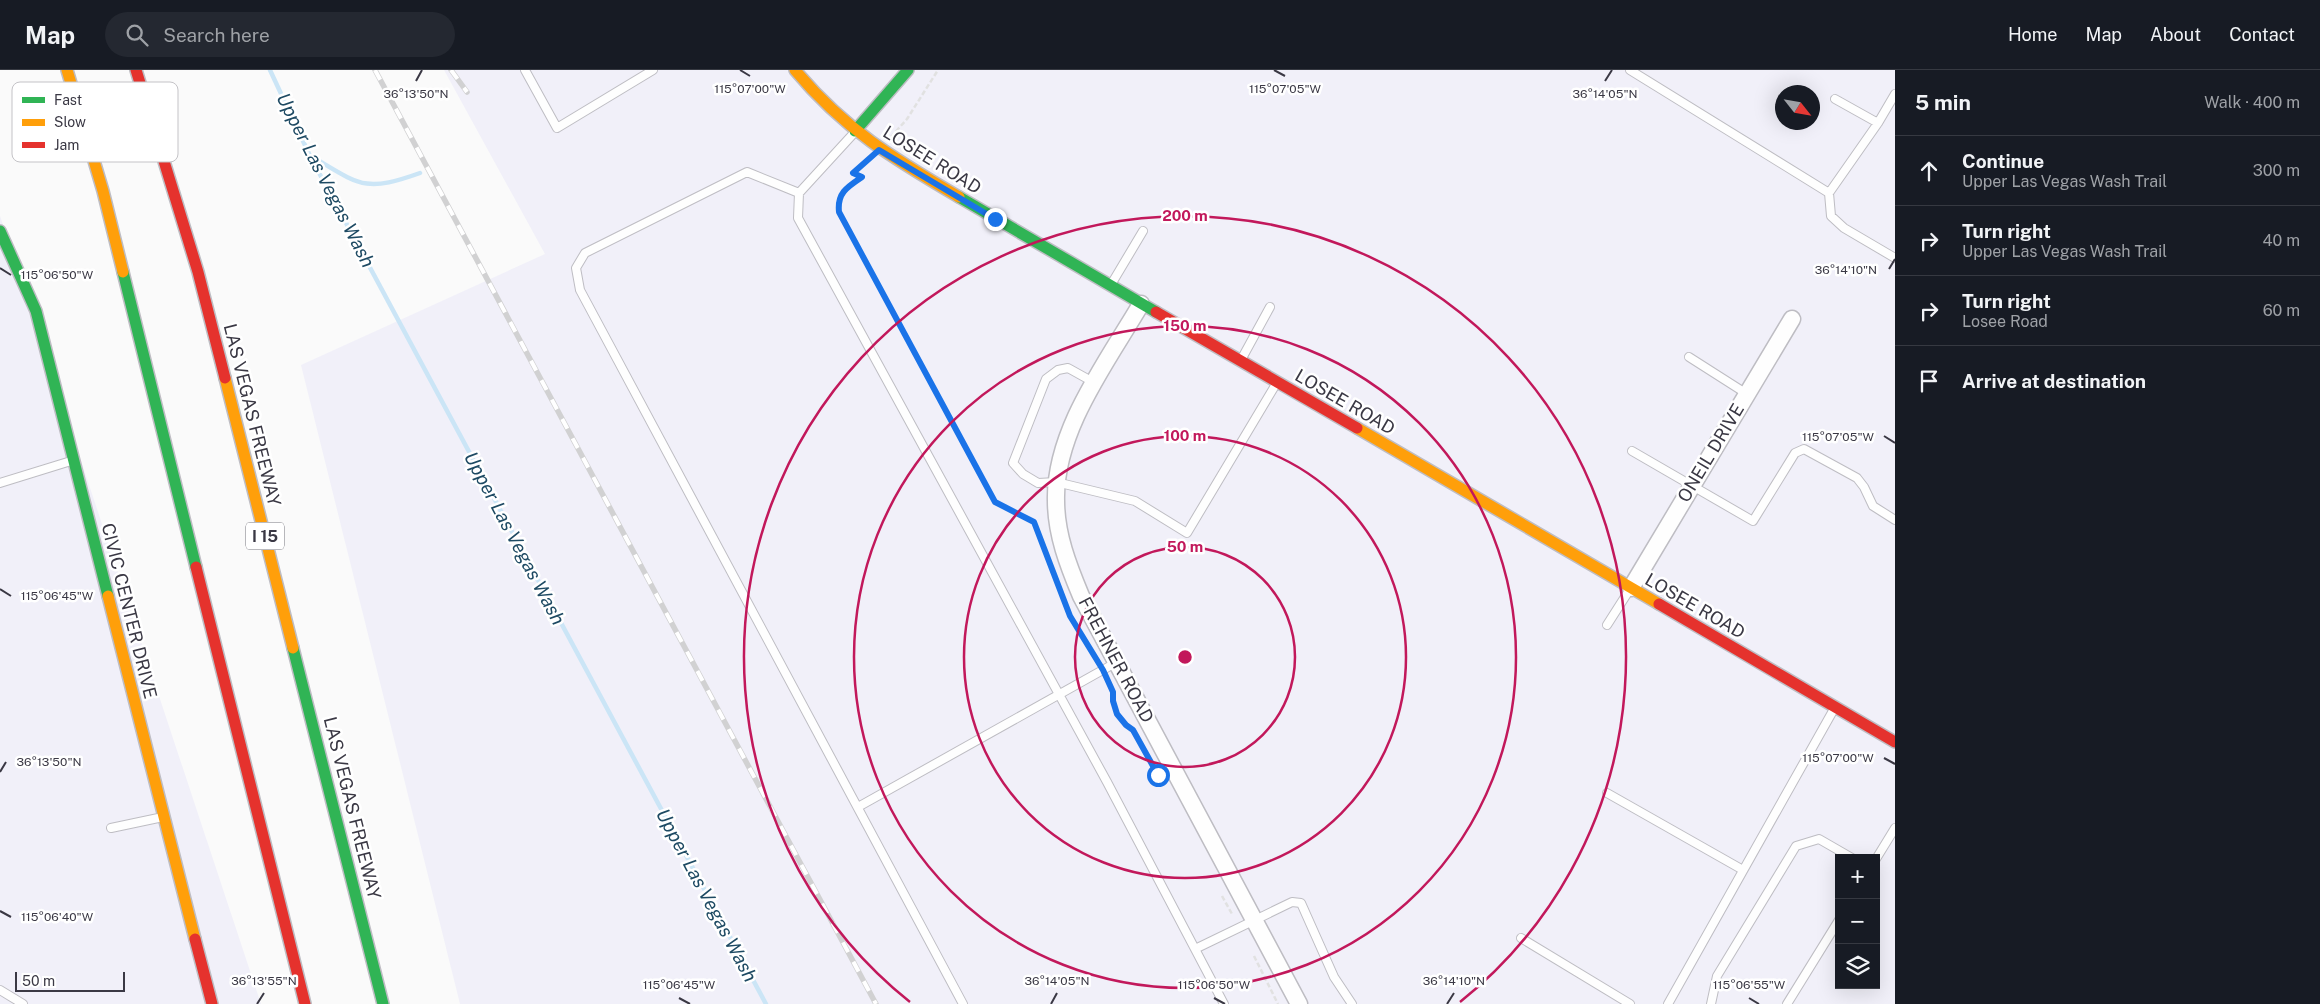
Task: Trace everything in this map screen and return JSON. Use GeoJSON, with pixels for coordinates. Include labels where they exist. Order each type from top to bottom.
{"type":"FeatureCollection","features":[{"type":"Feature","properties":{"kind":"main road"},"geometry":{"type":"LineString","coordinates":[[67,70],[71,82]]}},
{"type":"Feature","properties":{"kind":"main road","name":"LAS VEGAS FREEWAY"},"geometry":{"type":"LineString","coordinates":[[136,70],[140,82]]}},
{"type":"Feature","properties":{"kind":"main road","name":"LOSEE ROAD"},"geometry":{"type":"LineString","coordinates":[[795,70],[805,83],[855,131],[879,150],[1895,742]]}},
{"type":"Feature","properties":{"kind":"main road"},"geometry":{"type":"LineString","coordinates":[[855,131],[908,70]]}},
{"type":"Feature","properties":{"kind":"main road"},"geometry":{"type":"LineString","coordinates":[[94,162],[305,1004]]}},
{"type":"Feature","properties":{"kind":"main road","name":"LAS VEGAS FREEWAY"},"geometry":{"type":"LineString","coordinates":[[164,162],[198,272],[383,1004]]}},
{"type":"Feature","properties":{"kind":"main road","name":"CIVIC CENTER DRIVE"},"geometry":{"type":"LineString","coordinates":[[0,231],[36,311],[72,460],[212,1004]]}},
{"type":"Feature","properties":{"kind":"street","name":"FREHNER ROAD"},"geometry":{"type":"LineString","coordinates":[[1141,304],[1095,383],[1066,440],[1056,482],[1058,521],[1068,565],[1110,666],[1248,925],[1299,1004]]}},
{"type":"Feature","properties":{"kind":"street","name":"ONEIL DRIVE"},"geometry":{"type":"LineString","coordinates":[[1631,588],[1792,319]]}},
{"type":"Feature","properties":{"kind":"lane"},"geometry":{"type":"LineString","coordinates":[[524,70],[557,128],[653,70]]}},
{"type":"Feature","properties":{"kind":"lane"},"geometry":{"type":"LineString","coordinates":[[1630,70],[1829,193]]}},
{"type":"Feature","properties":{"kind":"lane"},"geometry":{"type":"LineString","coordinates":[[1895,94],[1878,123],[1829,193],[1831,216],[1844,228],[1895,258]]}},
{"type":"Feature","properties":{"kind":"lane"},"geometry":{"type":"LineString","coordinates":[[1835,100],[1878,123]]}},
{"type":"Feature","properties":{"kind":"lane"},"geometry":{"type":"LineString","coordinates":[[855,131],[799,193],[798,218],[1059,696],[1224,1004]]}},
{"type":"Feature","properties":{"kind":"lane"},"geometry":{"type":"LineString","coordinates":[[799,193],[748,172],[586,252],[576,268],[580,290],[963,1004]]}},
{"type":"Feature","properties":{"kind":"lane"},"geometry":{"type":"LineString","coordinates":[[1110,286],[1143,231]]}},
{"type":"Feature","properties":{"kind":"lane"},"geometry":{"type":"LineString","coordinates":[[1240,361],[1270,307]]}},
{"type":"Feature","properties":{"kind":"lane"},"geometry":{"type":"LineString","coordinates":[[1689,357],[1747,394]]}},
{"type":"Feature","properties":{"kind":"lane"},"geometry":{"type":"LineString","coordinates":[[1095,383],[1068,368],[1058,370],[1046,379],[1013,463],[1023,474],[1038,483],[1056,482],[1135,500],[1187,533],[1276,382]]}},
{"type":"Feature","properties":{"kind":"lane"},"geometry":{"type":"LineString","coordinates":[[1632,451],[1753,521],[1794,453],[1804,449],[1857,478],[1864,487],[1872,506],[1895,520]]}},
{"type":"Feature","properties":{"kind":"lane"},"geometry":{"type":"LineString","coordinates":[[0,482],[72,460]]}},
{"type":"Feature","properties":{"kind":"lane"},"geometry":{"type":"LineString","coordinates":[[1607,625],[1631,588]]}},
{"type":"Feature","properties":{"kind":"lane"},"geometry":{"type":"LineString","coordinates":[[858,807],[1110,666]]}},
{"type":"Feature","properties":{"kind":"lane"},"geometry":{"type":"LineString","coordinates":[[1668,1004],[1835,707]]}},
{"type":"Feature","properties":{"kind":"lane"},"geometry":{"type":"LineString","coordinates":[[1606,793],[1743,870]]}},
{"type":"Feature","properties":{"kind":"lane"},"geometry":{"type":"LineString","coordinates":[[111,828],[163,816]]}},
{"type":"Feature","properties":{"kind":"lane"},"geometry":{"type":"LineString","coordinates":[[1879,854],[1895,828]]}},
{"type":"Feature","properties":{"kind":"lane"},"geometry":{"type":"LineString","coordinates":[[1711,1004],[1717,976],[1796,846],[1819,839],[1845,854]]}},
{"type":"Feature","properties":{"kind":"lane"},"geometry":{"type":"LineString","coordinates":[[1195,949],[1248,925],[1292,902],[1301,903],[1334,977],[1352,1004]]}},
{"type":"Feature","properties":{"kind":"lane"},"geometry":{"type":"LineString","coordinates":[[1788,1004],[1835,927]]}},
{"type":"Feature","properties":{"kind":"lane"},"geometry":{"type":"LineString","coordinates":[[1521,938],[1630,1004]]}},
{"type":"Feature","properties":{"kind":"lane"},"geometry":{"type":"LineString","coordinates":[[0,990],[23,1004]]}},
{"type":"Feature","properties":{"kind":"path"},"geometry":{"type":"LineString","coordinates":[[938,70],[907,119],[879,150],[853,173],[862,177],[847,186],[840,195],[838,202],[839,212],[995,502],[1034,522],[1070,616],[1110,666],[1113,701],[1117,714],[1133,730],[1158,775]]}},
{"type":"Feature","properties":{"kind":"path"},"geometry":{"type":"LineString","coordinates":[[1220,890],[1248,925],[1278,1004]]}},
{"type":"Feature","properties":{"kind":"shaded area"},"geometry":{"type":"Polygon","coordinates":[[[444,70],[1895,70],[1895,1004],[460,1004],[301,365],[545,254],[444,70]]]}},
{"type":"Feature","properties":{"kind":"shaded area"},"geometry":{"type":"Polygon","coordinates":[[[0,216],[261,1004],[0,1004],[0,216]]]}},
{"type":"Feature","properties":{"kind":"waterway","name":"Upper Las Vegas Wash"},"geometry":{"type":"LineString","coordinates":[[270,70],[310,156],[766,1004]]}},
{"type":"Feature","properties":{"kind":"waterway"},"geometry":{"type":"LineString","coordinates":[[311,156],[341,174],[363,183],[386,183],[420,173]]}},
{"type":"Feature","properties":{"kind":"railway"},"geometry":{"type":"LineString","coordinates":[[375,70],[876,1004]]}},
{"type":"Feature","properties":{"kind":"railway"},"geometry":{"type":"LineString","coordinates":[[451,70],[467,92]]}},
{"type":"Feature","properties":{"kind":"traffic: fast"},"geometry":{"type":"LineString","coordinates":[[855,131],[908,70]]}},
{"type":"Feature","properties":{"kind":"traffic: fast"},"geometry":{"type":"LineString","coordinates":[[959,197],[1156,312]]}},
{"type":"Feature","properties":{"kind":"traffic: fast"},"geometry":{"type":"LineString","coordinates":[[0,231],[36,311],[108,596]]}},
{"type":"Feature","properties":{"kind":"traffic: fast"},"geometry":{"type":"LineString","coordinates":[[123,272],[196,567]]}},
{"type":"Feature","properties":{"kind":"traffic: fast"},"geometry":{"type":"LineString","coordinates":[[293,648],[383,1004]]}},
{"type":"Feature","properties":{"kind":"traffic: slow"},"geometry":{"type":"LineString","coordinates":[[67,70],[71,82]]}},
{"type":"Feature","properties":{"kind":"traffic: slow"},"geometry":{"type":"LineString","coordinates":[[795,70],[813,91],[851,126],[891,156],[959,197]]}},
{"type":"Feature","properties":{"kind":"traffic: slow"},"geometry":{"type":"LineString","coordinates":[[94,162],[123,272]]}},
{"type":"Feature","properties":{"kind":"traffic: slow"},"geometry":{"type":"LineString","coordinates":[[225,378],[293,648]]}},
{"type":"Feature","properties":{"kind":"traffic: slow"},"geometry":{"type":"LineString","coordinates":[[1357,428],[1659,604]]}},
{"type":"Feature","properties":{"kind":"traffic: slow"},"geometry":{"type":"LineString","coordinates":[[108,596],[195,939]]}},
{"type":"Feature","properties":{"kind":"traffic: jam"},"geometry":{"type":"LineString","coordinates":[[136,70],[140,82]]}},
{"type":"Feature","properties":{"kind":"traffic: jam"},"geometry":{"type":"LineString","coordinates":[[164,162],[198,272],[225,378]]}},
{"type":"Feature","properties":{"kind":"traffic: jam"},"geometry":{"type":"LineString","coordinates":[[1156,312],[1357,428]]}},
{"type":"Feature","properties":{"kind":"traffic: jam"},"geometry":{"type":"LineString","coordinates":[[196,567],[305,1004]]}},
{"type":"Feature","properties":{"kind":"traffic: jam"},"geometry":{"type":"LineString","coordinates":[[1659,604],[1895,742]]}},
{"type":"Feature","properties":{"kind":"traffic: jam"},"geometry":{"type":"LineString","coordinates":[[195,939],[212,1004]]}},
{"type":"Feature","properties":{"kind":"route"},"geometry":{"type":"LineString","coordinates":[[995,219],[879,150],[853,173],[862,177],[847,186],[840,195],[838,202],[839,212],[995,502],[1034,522],[1051,571],[1070,616],[1103,670],[1113,692],[1113,701],[1117,714],[1133,730],[1158,775]]}}]}
